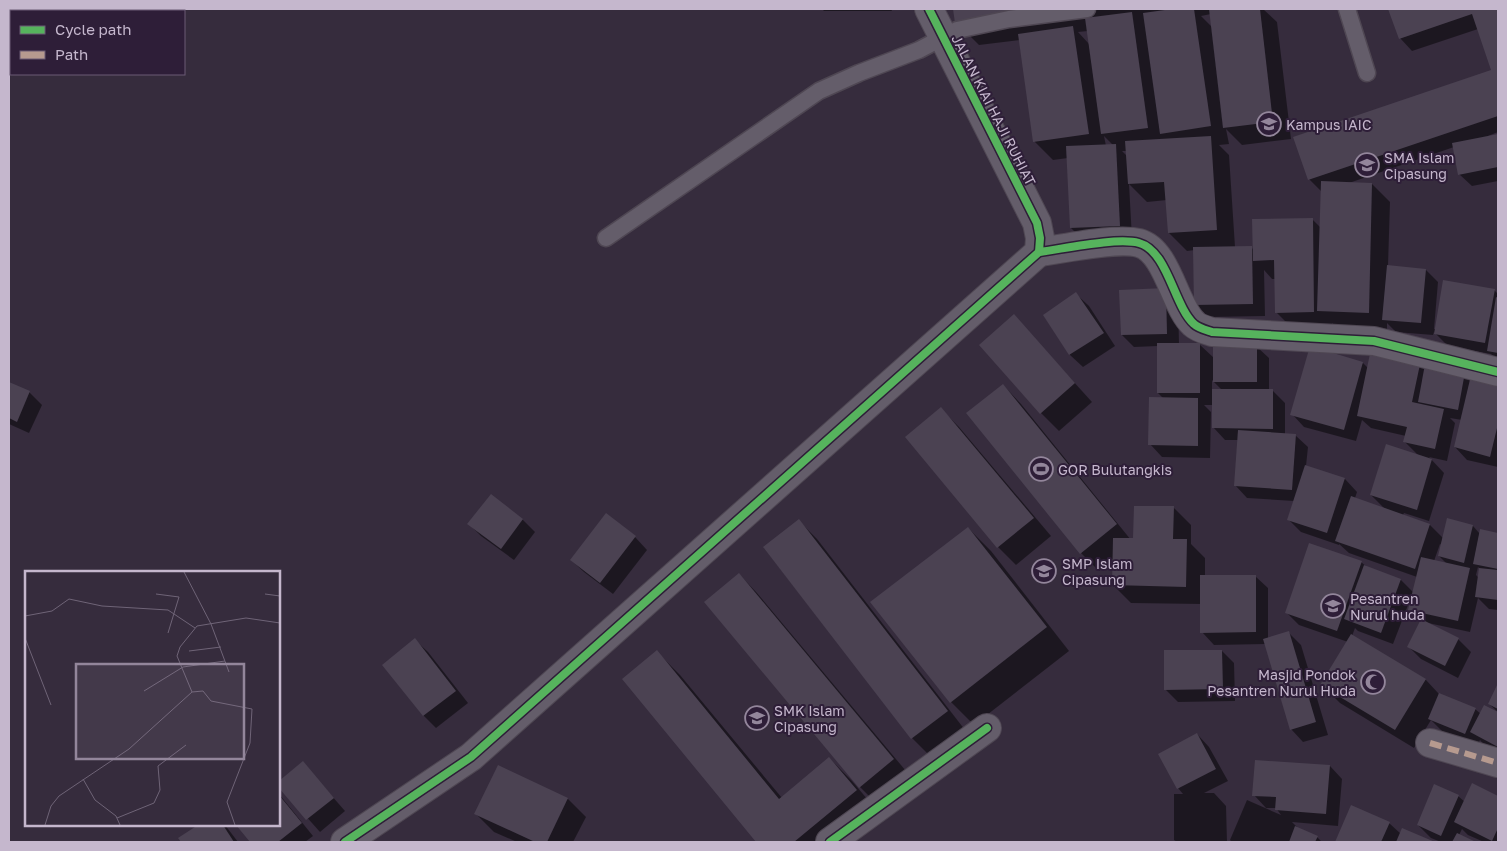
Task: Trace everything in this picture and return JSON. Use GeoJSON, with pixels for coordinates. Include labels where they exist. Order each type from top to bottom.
{"type":"FeatureCollection","features":[{"type":"Feature","properties":{"kind":"street","name":"JALAN KIAI HAJI RUHIAT"},"geometry":{"type":"LineString","coordinates":[[928,9],[1038,223],[1039,252]]}},
{"type":"Feature","properties":{"kind":"street"},"geometry":{"type":"LineString","coordinates":[[345,842],[472,757],[1039,252],[1118,241],[1139,243],[1151,249],[1171,281],[1185,313],[1195,325],[1212,332],[1374,341],[1498,372]]}},
{"type":"Feature","properties":{"kind":"street"},"geometry":{"type":"LineString","coordinates":[[830,842],[987,728]]}},
{"type":"Feature","properties":{"kind":"street"},"geometry":{"type":"LineString","coordinates":[[1430,742],[1498,764]]}},
{"type":"Feature","properties":{"kind":"lane"},"geometry":{"type":"LineString","coordinates":[[606,238],[818,91],[919,50],[957,30],[1000,21],[1087,9]]}},
{"type":"Feature","properties":{"kind":"lane"},"geometry":{"type":"LineString","coordinates":[[1347,9],[1367,73]]}},
{"type":"Feature","properties":{"kind":"building"},"geometry":{"type":"Polygon","coordinates":[[[953,9],[1052,9],[955,23],[953,9]]]}},
{"type":"Feature","properties":{"kind":"building"},"geometry":{"type":"Polygon","coordinates":[[[1172,9],[1194,9],[1211,126],[1160,134],[1143,13],[1172,9]]]}},
{"type":"Feature","properties":{"kind":"building"},"geometry":{"type":"Polygon","coordinates":[[[1209,9],[1260,9],[1273,122],[1223,128],[1209,9]]]}},
{"type":"Feature","properties":{"kind":"building","name":"SMA Islam Cipasung"},"geometry":{"type":"Polygon","coordinates":[[[1388,9],[1498,9],[1498,116],[1308,180],[1293,137],[1491,70],[1472,14],[1399,39],[1388,9]]]}},
{"type":"Feature","properties":{"kind":"building"},"geometry":{"type":"Polygon","coordinates":[[[1132,12],[1148,128],[1101,134],[1085,18],[1132,12]]]}},
{"type":"Feature","properties":{"kind":"building"},"geometry":{"type":"Polygon","coordinates":[[[1073,26],[1089,134],[1033,142],[1018,34],[1073,26]]]}},
{"type":"Feature","properties":{"kind":"building"},"geometry":{"type":"Polygon","coordinates":[[[1498,134],[1498,167],[1458,175],[1452,143],[1498,134]]]}},
{"type":"Feature","properties":{"kind":"building"},"geometry":{"type":"Polygon","coordinates":[[[1211,136],[1217,230],[1168,233],[1164,182],[1128,184],[1125,141],[1211,136]]]}},
{"type":"Feature","properties":{"kind":"building"},"geometry":{"type":"Polygon","coordinates":[[[1116,144],[1120,226],[1070,228],[1066,146],[1116,144]]]}},
{"type":"Feature","properties":{"kind":"building"},"geometry":{"type":"Polygon","coordinates":[[[1321,181],[1372,183],[1369,313],[1317,311],[1321,181]]]}},
{"type":"Feature","properties":{"kind":"building"},"geometry":{"type":"Polygon","coordinates":[[[1313,218],[1314,312],[1275,313],[1274,260],[1253,261],[1252,219],[1313,218]]]}},
{"type":"Feature","properties":{"kind":"building"},"geometry":{"type":"Polygon","coordinates":[[[1252,246],[1253,304],[1194,305],[1193,247],[1252,246]]]}},
{"type":"Feature","properties":{"kind":"building"},"geometry":{"type":"Polygon","coordinates":[[[1387,265],[1426,269],[1421,323],[1382,320],[1387,265]]]}},
{"type":"Feature","properties":{"kind":"building"},"geometry":{"type":"Polygon","coordinates":[[[1443,280],[1495,289],[1485,343],[1434,334],[1443,280]]]}},
{"type":"Feature","properties":{"kind":"building"},"geometry":{"type":"Polygon","coordinates":[[[1166,288],[1167,334],[1121,335],[1119,290],[1166,288]]]}},
{"type":"Feature","properties":{"kind":"building"},"geometry":{"type":"Polygon","coordinates":[[[1076,292],[1104,333],[1069,355],[1043,315],[1076,292]]]}},
{"type":"Feature","properties":{"kind":"building"},"geometry":{"type":"Polygon","coordinates":[[[1496,297],[1498,298],[1498,353],[1487,351],[1496,297]]]}},
{"type":"Feature","properties":{"kind":"building"},"geometry":{"type":"Polygon","coordinates":[[[1014,314],[1075,383],[1040,414],[979,345],[1014,314]]]}},
{"type":"Feature","properties":{"kind":"building"},"geometry":{"type":"Polygon","coordinates":[[[1157,343],[1200,343],[1200,393],[1157,393],[1157,343]]]}},
{"type":"Feature","properties":{"kind":"building"},"geometry":{"type":"Polygon","coordinates":[[[1213,344],[1257,344],[1257,382],[1213,382],[1213,344]]]}},
{"type":"Feature","properties":{"kind":"building"},"geometry":{"type":"Polygon","coordinates":[[[1372,344],[1422,355],[1412,402],[1444,409],[1435,449],[1403,442],[1407,427],[1357,416],[1372,344]]]}},
{"type":"Feature","properties":{"kind":"building"},"geometry":{"type":"Polygon","coordinates":[[[1310,346],[1363,362],[1344,430],[1290,415],[1310,346]]]}},
{"type":"Feature","properties":{"kind":"building"},"geometry":{"type":"Polygon","coordinates":[[[1426,359],[1466,367],[1458,410],[1418,402],[1426,359]]]}},
{"type":"Feature","properties":{"kind":"building"},"geometry":{"type":"Polygon","coordinates":[[[1472,371],[1498,377],[1498,424],[1490,457],[1454,447],[1472,371]]]}},
{"type":"Feature","properties":{"kind":"building"},"geometry":{"type":"Polygon","coordinates":[[[9,382],[30,391],[17,422],[9,418],[9,382]]]}},
{"type":"Feature","properties":{"kind":"building","name":"GOR Bulutangkis"},"geometry":{"type":"Polygon","coordinates":[[[1003,384],[1117,524],[1080,554],[966,413],[1003,384]]]}},
{"type":"Feature","properties":{"kind":"building"},"geometry":{"type":"Polygon","coordinates":[[[1212,389],[1273,389],[1273,429],[1212,428],[1212,389]]]}},
{"type":"Feature","properties":{"kind":"building"},"geometry":{"type":"Polygon","coordinates":[[[1149,397],[1198,398],[1198,446],[1148,445],[1149,397]]]}},
{"type":"Feature","properties":{"kind":"building"},"geometry":{"type":"Polygon","coordinates":[[[941,407],[1034,518],[997,548],[905,437],[941,407]]]}},
{"type":"Feature","properties":{"kind":"building"},"geometry":{"type":"Polygon","coordinates":[[[1238,430],[1296,434],[1292,490],[1234,486],[1238,430]]]}},
{"type":"Feature","properties":{"kind":"building"},"geometry":{"type":"Polygon","coordinates":[[[1386,444],[1432,459],[1417,510],[1370,495],[1386,444]]]}},
{"type":"Feature","properties":{"kind":"building"},"geometry":{"type":"Polygon","coordinates":[[[1305,465],[1345,478],[1327,533],[1287,520],[1305,465]]]}},
{"type":"Feature","properties":{"kind":"building"},"geometry":{"type":"Polygon","coordinates":[[[491,494],[523,519],[501,549],[467,524],[491,494]]]}},
{"type":"Feature","properties":{"kind":"building"},"geometry":{"type":"Polygon","coordinates":[[[1351,496],[1430,524],[1415,569],[1335,541],[1351,496]]]}},
{"type":"Feature","properties":{"kind":"building"},"geometry":{"type":"Polygon","coordinates":[[[1134,506],[1174,506],[1173,539],[1187,539],[1186,587],[1112,585],[1113,538],[1133,538],[1134,506]]]}},
{"type":"Feature","properties":{"kind":"building"},"geometry":{"type":"Polygon","coordinates":[[[606,513],[636,536],[600,583],[570,560],[606,513]]]}},
{"type":"Feature","properties":{"kind":"building"},"geometry":{"type":"Polygon","coordinates":[[[1447,518],[1473,525],[1464,563],[1438,556],[1447,518]]]}},
{"type":"Feature","properties":{"kind":"building"},"geometry":{"type":"Polygon","coordinates":[[[799,519],[948,711],[911,739],[763,547],[799,519]]]}},
{"type":"Feature","properties":{"kind":"building"},"geometry":{"type":"Polygon","coordinates":[[[968,527],[1047,627],[950,703],[870,602],[968,527]]]}},
{"type":"Feature","properties":{"kind":"building"},"geometry":{"type":"Polygon","coordinates":[[[1480,529],[1498,533],[1498,569],[1473,564],[1480,529]]]}},
{"type":"Feature","properties":{"kind":"building"},"geometry":{"type":"Polygon","coordinates":[[[1309,543],[1362,561],[1337,631],[1285,613],[1309,543]]]}},
{"type":"Feature","properties":{"kind":"building"},"geometry":{"type":"Polygon","coordinates":[[[1421,557],[1470,568],[1458,621],[1408,610],[1421,557]]]}},
{"type":"Feature","properties":{"kind":"building"},"geometry":{"type":"Polygon","coordinates":[[[1364,565],[1401,579],[1381,633],[1344,619],[1364,565]]]}},
{"type":"Feature","properties":{"kind":"building"},"geometry":{"type":"Polygon","coordinates":[[[1479,568],[1498,570],[1498,600],[1475,597],[1479,568]]]}},
{"type":"Feature","properties":{"kind":"building"},"geometry":{"type":"Polygon","coordinates":[[[739,573],[894,759],[859,788],[704,602],[739,573]]]}},
{"type":"Feature","properties":{"kind":"building"},"geometry":{"type":"Polygon","coordinates":[[[1200,575],[1256,575],[1256,632],[1200,633],[1200,575]]]}},
{"type":"Feature","properties":{"kind":"building"},"geometry":{"type":"Polygon","coordinates":[[[1421,619],[1459,638],[1445,666],[1407,647],[1421,619]]]}},
{"type":"Feature","properties":{"kind":"building"},"geometry":{"type":"Polygon","coordinates":[[[1289,631],[1316,722],[1290,730],[1263,639],[1289,631]]]}},
{"type":"Feature","properties":{"kind":"building","name":"Masjid Pondok Pesantren Nurul Huda"},"geometry":{"type":"Polygon","coordinates":[[[1351,634],[1426,679],[1395,730],[1320,685],[1351,634]]]}},
{"type":"Feature","properties":{"kind":"building"},"geometry":{"type":"Polygon","coordinates":[[[415,638],[456,691],[423,716],[382,665],[415,638]]]}},
{"type":"Feature","properties":{"kind":"building"},"geometry":{"type":"Polygon","coordinates":[[[657,650],[779,799],[829,757],[857,790],[794,842],[756,842],[622,679],[657,650]]]}},
{"type":"Feature","properties":{"kind":"building"},"geometry":{"type":"Polygon","coordinates":[[[1164,650],[1222,650],[1223,689],[1164,690],[1164,650]]]}},
{"type":"Feature","properties":{"kind":"building"},"geometry":{"type":"Polygon","coordinates":[[[1498,683],[1498,709],[1488,704],[1498,683]]]}},
{"type":"Feature","properties":{"kind":"building"},"geometry":{"type":"Polygon","coordinates":[[[1439,693],[1476,708],[1465,734],[1428,719],[1439,693]]]}},
{"type":"Feature","properties":{"kind":"building"},"geometry":{"type":"Polygon","coordinates":[[[1484,705],[1498,712],[1498,747],[1470,732],[1484,705]]]}},
{"type":"Feature","properties":{"kind":"building"},"geometry":{"type":"Polygon","coordinates":[[[1197,733],[1216,769],[1177,789],[1158,754],[1197,733]]]}},
{"type":"Feature","properties":{"kind":"building"},"geometry":{"type":"Polygon","coordinates":[[[1255,760],[1330,765],[1326,814],[1275,810],[1276,797],[1252,796],[1255,760]]]}},
{"type":"Feature","properties":{"kind":"building"},"geometry":{"type":"Polygon","coordinates":[[[303,761],[334,798],[306,820],[280,789],[280,780],[303,761]]]}},
{"type":"Feature","properties":{"kind":"building"},"geometry":{"type":"Polygon","coordinates":[[[498,765],[568,798],[547,842],[535,842],[474,814],[498,765]]]}},
{"type":"Feature","properties":{"kind":"building"},"geometry":{"type":"Polygon","coordinates":[[[1472,783],[1498,796],[1498,828],[1492,841],[1454,822],[1472,783]]]}},
{"type":"Feature","properties":{"kind":"building"},"geometry":{"type":"Polygon","coordinates":[[[1434,784],[1459,795],[1441,836],[1417,825],[1434,784]]]}},
{"type":"Feature","properties":{"kind":"building"},"geometry":{"type":"Polygon","coordinates":[[[280,796],[302,823],[278,842],[250,842],[237,826],[280,826],[280,796]]]}},
{"type":"Feature","properties":{"kind":"building"},"geometry":{"type":"Polygon","coordinates":[[[1351,805],[1390,822],[1381,842],[1335,842],[1351,805]]]}},
{"type":"Feature","properties":{"kind":"building"},"geometry":{"type":"Polygon","coordinates":[[[196,826],[224,826],[234,842],[181,842],[178,838],[196,826]]]}},
{"type":"Feature","properties":{"kind":"building"},"geometry":{"type":"Polygon","coordinates":[[[1295,826],[1318,836],[1315,842],[1289,842],[1295,826]]]}},
{"type":"Feature","properties":{"kind":"building"},"geometry":{"type":"Polygon","coordinates":[[[1402,828],[1435,842],[1396,842],[1402,828]]]}},
{"type":"Feature","properties":{"kind":"building"},"geometry":{"type":"Polygon","coordinates":[[[1457,833],[1476,842],[1452,842],[1457,833]]]}},
{"type":"Feature","properties":{"kind":"marked path"},"geometry":{"type":"LineString","coordinates":[[1430,743],[1498,763]]}},
{"type":"Feature","properties":{"kind":"cycle path"},"geometry":{"type":"LineString","coordinates":[[345,842],[471,757],[1039,252],[1040,238],[1037,223],[929,9]]}},
{"type":"Feature","properties":{"kind":"cycle path"},"geometry":{"type":"LineString","coordinates":[[1039,252],[1104,242],[1139,243],[1149,248],[1157,257],[1164,267],[1187,316],[1196,325],[1205,330],[1212,332],[1374,341],[1498,372]]}},
{"type":"Feature","properties":{"kind":"cycle path"},"geometry":{"type":"LineString","coordinates":[[830,842],[987,728]]}},
{"type":"Feature","properties":{"kind":"place","name":"Kampus IAIC"},"geometry":{"type":"Point","coordinates":[1269,124]}},
{"type":"Feature","properties":{"kind":"place","name":"SMA Islam Cipasung"},"geometry":{"type":"Point","coordinates":[1367,165]}},
{"type":"Feature","properties":{"kind":"place","name":"GOR Bulutangkis"},"geometry":{"type":"Point","coordinates":[1041,469]}},
{"type":"Feature","properties":{"kind":"place","name":"SMP Islam Cipasung"},"geometry":{"type":"Point","coordinates":[1044,571]}},
{"type":"Feature","properties":{"kind":"place","name":"Pesantren Nurul huda"},"geometry":{"type":"Point","coordinates":[1333,606]}},
{"type":"Feature","properties":{"kind":"place","name":"Masjid Pondok Pesantren Nurul Huda"},"geometry":{"type":"Point","coordinates":[1373,682]}},
{"type":"Feature","properties":{"kind":"place","name":"SMK Islam Cipasung"},"geometry":{"type":"Point","coordinates":[757,718]}}]}
